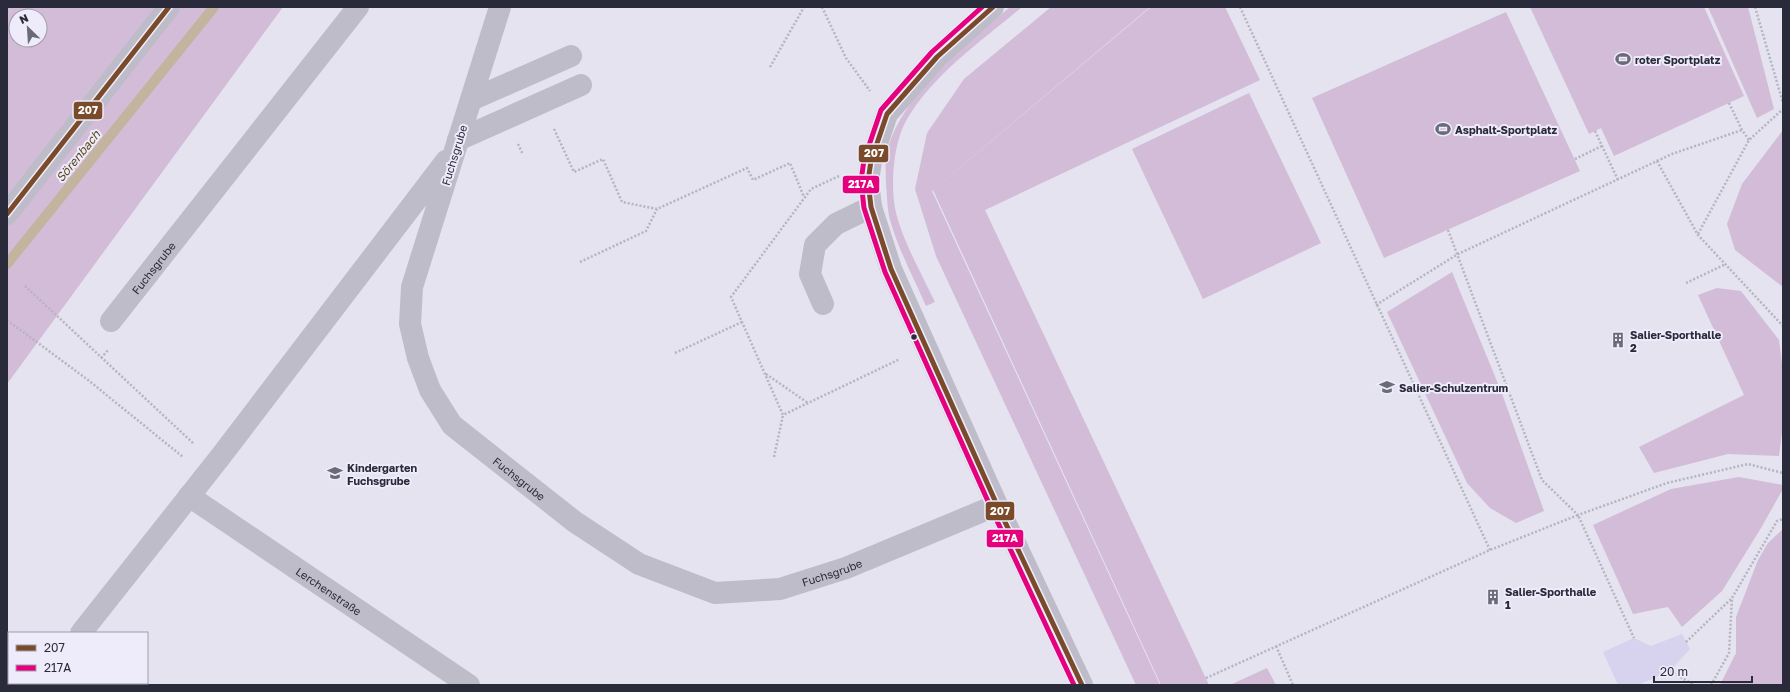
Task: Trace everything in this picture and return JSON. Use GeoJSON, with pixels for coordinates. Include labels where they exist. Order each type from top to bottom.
{"type":"FeatureCollection","features":[{"type":"Feature","properties":{"kind":"street"},"geometry":{"type":"LineString","coordinates":[[7,214],[168,7]]}},
{"type":"Feature","properties":{"kind":"street","name":"Fuchsgrube"},"geometry":{"type":"LineString","coordinates":[[111,321],[358,7]]}},
{"type":"Feature","properties":{"kind":"street","name":"Fuchsgrube"},"geometry":{"type":"LineString","coordinates":[[500,7],[412,287],[410,324],[418,358],[430,390],[452,425],[575,522],[639,564],[715,593],[780,589],[846,568],[997,505]]}},
{"type":"Feature","properties":{"kind":"street"},"geometry":{"type":"LineString","coordinates":[[993,7],[937,57],[887,114],[871,161],[868,181],[871,207],[891,269],[997,505],[1082,685]]}},
{"type":"Feature","properties":{"kind":"street"},"geometry":{"type":"LineString","coordinates":[[471,100],[571,56]]}},
{"type":"Feature","properties":{"kind":"street"},"geometry":{"type":"LineString","coordinates":[[82,632],[210,469],[457,144],[582,85]]}},
{"type":"Feature","properties":{"kind":"street"},"geometry":{"type":"LineString","coordinates":[[824,304],[810,274],[815,245],[836,224],[871,207]]}},
{"type":"Feature","properties":{"kind":"street","name":"Lerchenstraße"},"geometry":{"type":"LineString","coordinates":[[189,496],[469,685]]}},
{"type":"Feature","properties":{"kind":"path"},"geometry":{"type":"LineString","coordinates":[[770,67],[804,7]]}},
{"type":"Feature","properties":{"kind":"path"},"geometry":{"type":"LineString","coordinates":[[822,7],[846,58],[887,114]]}},
{"type":"Feature","properties":{"kind":"path"},"geometry":{"type":"LineString","coordinates":[[1240,7],[1490,550]]}},
{"type":"Feature","properties":{"kind":"path"},"geometry":{"type":"LineString","coordinates":[[1755,7],[1783,103]]}},
{"type":"Feature","properties":{"kind":"path"},"geometry":{"type":"LineString","coordinates":[[1729,103],[1742,130],[1749,140]]}},
{"type":"Feature","properties":{"kind":"path"},"geometry":{"type":"LineString","coordinates":[[1698,235],[1749,140],[1783,110]]}},
{"type":"Feature","properties":{"kind":"path"},"geometry":{"type":"LineString","coordinates":[[553,126],[574,172],[603,159],[622,202],[657,210]]}},
{"type":"Feature","properties":{"kind":"path"},"geometry":{"type":"LineString","coordinates":[[1376,305],[1458,254],[1672,154],[1742,130]]}},
{"type":"Feature","properties":{"kind":"path"},"geometry":{"type":"LineString","coordinates":[[1595,131],[1618,180]]}},
{"type":"Feature","properties":{"kind":"path"},"geometry":{"type":"LineString","coordinates":[[517,142],[523,155]]}},
{"type":"Feature","properties":{"kind":"path"},"geometry":{"type":"LineString","coordinates":[[1575,159],[1602,146]]}},
{"type":"Feature","properties":{"kind":"path"},"geometry":{"type":"LineString","coordinates":[[1657,162],[1698,235],[1783,326]]}},
{"type":"Feature","properties":{"kind":"path"},"geometry":{"type":"LineString","coordinates":[[580,262],[646,231],[657,210],[747,168],[753,180],[790,163],[805,197]]}},
{"type":"Feature","properties":{"kind":"path"},"geometry":{"type":"LineString","coordinates":[[1448,230],[1542,480],[1578,514],[1634,638]]}},
{"type":"Feature","properties":{"kind":"path"},"geometry":{"type":"LineString","coordinates":[[1686,283],[1726,264]]}},
{"type":"Feature","properties":{"kind":"path"},"geometry":{"type":"LineString","coordinates":[[25,286],[210,469]]}},
{"type":"Feature","properties":{"kind":"path"},"geometry":{"type":"LineString","coordinates":[[7,320],[210,469]]}},
{"type":"Feature","properties":{"kind":"path"},"geometry":{"type":"LineString","coordinates":[[675,353],[742,322]]}},
{"type":"Feature","properties":{"kind":"path"},"geometry":{"type":"LineString","coordinates":[[764,373],[808,403]]}},
{"type":"Feature","properties":{"kind":"path"},"geometry":{"type":"LineString","coordinates":[[774,456],[783,415]]}},
{"type":"Feature","properties":{"kind":"path"},"geometry":{"type":"LineString","coordinates":[[1206,678],[1490,550],[1578,514],[1667,483],[1748,464],[1783,472]]}},
{"type":"Feature","properties":{"kind":"path"},"geometry":{"type":"LineString","coordinates":[[1686,642],[1732,598],[1777,521],[1783,519]]}},
{"type":"Feature","properties":{"kind":"path"},"geometry":{"type":"LineString","coordinates":[[1711,685],[1729,653],[1732,598]]}},
{"type":"Feature","properties":{"kind":"path"},"geometry":{"type":"LineString","coordinates":[[1276,646],[1293,685]]}},
{"type":"Feature","properties":{"kind":"path"},"geometry":{"type":"LineString","coordinates":[[1670,671],[1694,685]]}},
{"type":"Feature","properties":{"kind":"shaded area"},"geometry":{"type":"Polygon","coordinates":[[[7,7],[283,7],[7,384],[7,7]]]}},
{"type":"Feature","properties":{"kind":"shaded area"},"geometry":{"type":"Polygon","coordinates":[[[1010,7],[1022,7],[959,59],[930,88],[906,121],[898,141],[893,179],[894,203],[903,235],[935,302],[926,306],[892,228],[887,204],[886,156],[893,134],[904,113],[919,93],[936,73],[955,55],[1010,7]]]}},
{"type":"Feature","properties":{"kind":"shaded area"},"geometry":{"type":"Polygon","coordinates":[[[1051,7],[1150,7],[932,191],[1160,685],[1136,685],[936,256],[915,189],[927,133],[964,79],[1051,7]]]}},
{"type":"Feature","properties":{"kind":"shaded area"},"geometry":{"type":"Polygon","coordinates":[[[1151,7],[1225,7],[1260,80],[985,210],[1209,685],[1161,685],[933,190],[1151,7]]]}},
{"type":"Feature","properties":{"kind":"shaded area","name":"roter Sportplatz"},"geometry":{"type":"Polygon","coordinates":[[[1530,7],[1704,7],[1744,96],[1614,156],[1601,128],[1589,134],[1530,7]]]}},
{"type":"Feature","properties":{"kind":"shaded area"},"geometry":{"type":"Polygon","coordinates":[[[1708,7],[1748,7],[1774,109],[1757,118],[1708,7]]]}},
{"type":"Feature","properties":{"kind":"shaded area","name":"Asphalt-Sportplatz"},"geometry":{"type":"Polygon","coordinates":[[[1506,12],[1580,171],[1384,258],[1312,98],[1506,12]]]}},
{"type":"Feature","properties":{"kind":"shaded area"},"geometry":{"type":"Polygon","coordinates":[[[1249,93],[1321,243],[1203,299],[1132,149],[1249,93]]]}},
{"type":"Feature","properties":{"kind":"shaded area"},"geometry":{"type":"Polygon","coordinates":[[[1783,130],[1783,287],[1735,250],[1727,224],[1742,184],[1783,130]]]}},
{"type":"Feature","properties":{"kind":"shaded area"},"geometry":{"type":"Polygon","coordinates":[[[1452,272],[1501,391],[1544,511],[1516,523],[1490,508],[1467,483],[1387,312],[1452,272]]]}},
{"type":"Feature","properties":{"kind":"shaded area"},"geometry":{"type":"Polygon","coordinates":[[[1717,288],[1741,291],[1779,340],[1783,371],[1783,424],[1779,456],[1728,454],[1654,473],[1639,447],[1744,395],[1698,295],[1717,288]]]}},
{"type":"Feature","properties":{"kind":"shaded area"},"geometry":{"type":"Polygon","coordinates":[[[1739,477],[1783,485],[1783,489],[1722,591],[1682,627],[1668,607],[1633,614],[1593,525],[1671,489],[1739,477]]]}},
{"type":"Feature","properties":{"kind":"shaded area"},"geometry":{"type":"Polygon","coordinates":[[[1783,529],[1783,685],[1720,685],[1736,653],[1736,617],[1758,560],[1768,543],[1783,529]]]}},
{"type":"Feature","properties":{"kind":"shaded area"},"geometry":{"type":"Polygon","coordinates":[[[1682,634],[1690,649],[1670,671],[1638,685],[1618,685],[1603,652],[1634,638],[1651,646],[1682,634]]]}},
{"type":"Feature","properties":{"kind":"shaded area"},"geometry":{"type":"Polygon","coordinates":[[[1267,668],[1276,685],[1230,685],[1267,668]]]}},
{"type":"Feature","properties":{"kind":"waterway","name":"Sörenbach"},"geometry":{"type":"LineString","coordinates":[[7,264],[214,7]]}},
{"type":"Feature","properties":{"kind":"transit line","name":"207"},"geometry":{"type":"LineString","coordinates":[[7,214],[169,7]]}},
{"type":"Feature","properties":{"kind":"transit line","name":"217A"},"geometry":{"type":"LineString","coordinates":[[982,7],[932,52],[881,110],[864,160],[861,181],[864,208],[885,272],[991,508],[1074,685]]}},
{"type":"Feature","properties":{"kind":"transit line","name":"207"},"geometry":{"type":"LineString","coordinates":[[993,7],[937,57],[887,114],[871,161],[868,181],[871,207],[891,269],[997,505],[1082,685]]}},
{"type":"Feature","properties":{"kind":"place","name":"roter Sportplatz"},"geometry":{"type":"Point","coordinates":[1623,59]}},
{"type":"Feature","properties":{"kind":"place","name":"Asphalt-Sportplatz"},"geometry":{"type":"Point","coordinates":[1443,129]}},
{"type":"Feature","properties":{"kind":"place","name":"Salier-Sporthalle 2"},"geometry":{"type":"Point","coordinates":[1618,340]}},
{"type":"Feature","properties":{"kind":"place","name":"Salier-Schulzentrum"},"geometry":{"type":"Point","coordinates":[1387,387]}},
{"type":"Feature","properties":{"kind":"place","name":"Kindergarten Fuchsgrube"},"geometry":{"type":"Point","coordinates":[335,473]}},
{"type":"Feature","properties":{"kind":"place","name":"Salier-Sporthalle 1"},"geometry":{"type":"Point","coordinates":[1493,597]}}]}
